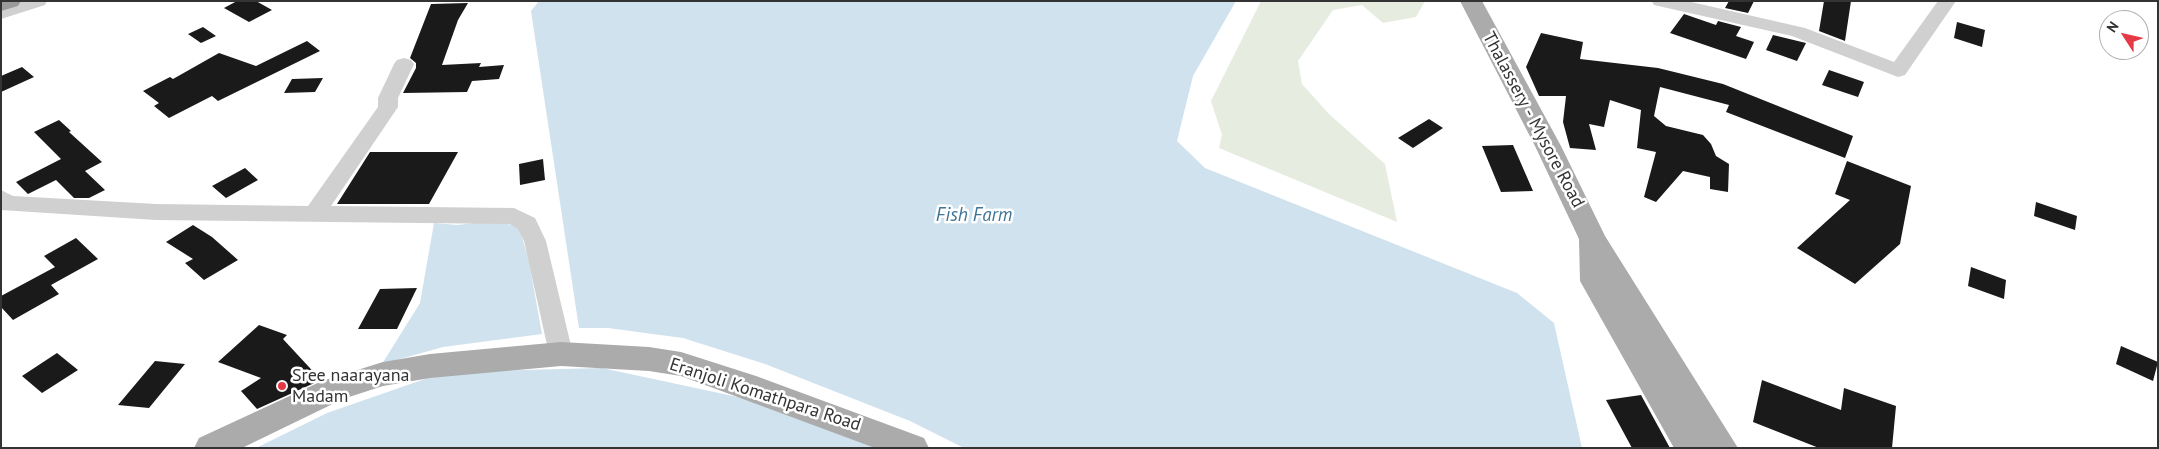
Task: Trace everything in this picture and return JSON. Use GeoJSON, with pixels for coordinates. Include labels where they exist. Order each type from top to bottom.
{"type":"FeatureCollection","features":[{"type":"Feature","properties":{"kind":"highway"},"geometry":{"type":"LineString","coordinates":[[1,4],[10,1]]}},
{"type":"Feature","properties":{"kind":"main road","name":"Thalassery - Mysore Road"},"geometry":{"type":"LineString","coordinates":[[1471,1],[1548,146],[1593,239],[1722,448]]}},
{"type":"Feature","properties":{"kind":"main road"},"geometry":{"type":"LineString","coordinates":[[1593,239],[1594,281],[1690,448]]}},
{"type":"Feature","properties":{"kind":"main road","name":"Eranjoli Komathpara Road"},"geometry":{"type":"LineString","coordinates":[[210,448],[333,390],[383,374],[439,365],[561,354],[640,358],[681,364],[746,385],[913,448]]}},
{"type":"Feature","properties":{"kind":"street"},"geometry":{"type":"LineString","coordinates":[[1,13],[38,1]]}},
{"type":"Feature","properties":{"kind":"street"},"geometry":{"type":"LineString","coordinates":[[1661,1],[1798,32],[1898,71],[1946,1]]}},
{"type":"Feature","properties":{"kind":"street"},"geometry":{"type":"LineString","coordinates":[[314,213],[388,107],[388,98],[404,64]]}},
{"type":"Feature","properties":{"kind":"street"},"geometry":{"type":"LineString","coordinates":[[1,198],[7,204],[156,212],[514,216],[527,224],[534,241],[561,354]]}},
{"type":"Feature","properties":{"kind":"shaded area"},"geometry":{"type":"Polygon","coordinates":[[[1261,1],[1425,1],[1416,17],[1383,23],[1362,5],[1333,10],[1298,61],[1302,84],[1329,114],[1385,164],[1397,222],[1219,148],[1222,135],[1211,101],[1261,1]]]}},
{"type":"Feature","properties":{"kind":"water","name":"Fish Farm"},"geometry":{"type":"Polygon","coordinates":[[[539,1],[1236,1],[1193,76],[1177,141],[1205,168],[1517,293],[1554,323],[1582,448],[964,448],[910,421],[765,364],[683,338],[608,328],[579,328],[531,11],[539,1]]]}},
{"type":"Feature","properties":{"kind":"water"},"geometry":{"type":"Polygon","coordinates":[[[490,221],[519,226],[529,262],[542,334],[443,347],[382,364],[420,303],[434,223],[457,225],[490,221]]]}},
{"type":"Feature","properties":{"kind":"water"},"geometry":{"type":"Polygon","coordinates":[[[602,368],[761,402],[880,448],[256,448],[327,413],[445,372],[602,368]]]}},
{"type":"Feature","properties":{"kind":"building"},"geometry":{"type":"Polygon","coordinates":[[[237,1],[256,1],[272,10],[249,22],[224,8],[237,1]]]}},
{"type":"Feature","properties":{"kind":"building"},"geometry":{"type":"Polygon","coordinates":[[[1729,1],[1754,1],[1748,13],[1725,8],[1729,1]]]}},
{"type":"Feature","properties":{"kind":"building"},"geometry":{"type":"Polygon","coordinates":[[[1824,1],[1851,1],[1845,41],[1819,31],[1824,1]]]}},
{"type":"Feature","properties":{"kind":"building"},"geometry":{"type":"Polygon","coordinates":[[[468,3],[458,20],[442,65],[481,63],[479,67],[504,65],[499,79],[472,81],[467,92],[403,93],[416,68],[416,63],[410,58],[431,4],[468,3]]]}},
{"type":"Feature","properties":{"kind":"building"},"geometry":{"type":"Polygon","coordinates":[[[1684,14],[1716,25],[1718,21],[1741,27],[1736,36],[1754,42],[1746,59],[1670,33],[1684,14]]]}},
{"type":"Feature","properties":{"kind":"building"},"geometry":{"type":"Polygon","coordinates":[[[1957,22],[1985,30],[1982,47],[1954,38],[1957,22]]]}},
{"type":"Feature","properties":{"kind":"building"},"geometry":{"type":"Polygon","coordinates":[[[203,27],[216,36],[201,43],[188,34],[203,27]]]}},
{"type":"Feature","properties":{"kind":"building"},"geometry":{"type":"Polygon","coordinates":[[[1541,33],[1583,42],[1580,59],[1658,68],[1723,84],[1853,136],[1845,158],[1726,112],[1729,105],[1660,87],[1654,116],[1666,126],[1703,135],[1711,144],[1716,156],[1729,164],[1728,192],[1710,189],[1710,177],[1683,171],[1656,202],[1644,197],[1656,152],[1637,148],[1641,110],[1610,100],[1604,127],[1589,124],[1596,150],[1570,148],[1563,122],[1566,96],[1539,96],[1526,67],[1541,33]]]}},
{"type":"Feature","properties":{"kind":"building"},"geometry":{"type":"Polygon","coordinates":[[[1773,35],[1806,43],[1797,61],[1766,50],[1773,35]]]}},
{"type":"Feature","properties":{"kind":"building"},"geometry":{"type":"Polygon","coordinates":[[[307,41],[320,51],[218,101],[212,96],[169,118],[154,106],[159,103],[143,91],[170,77],[173,79],[219,53],[256,66],[307,41]]]}},
{"type":"Feature","properties":{"kind":"building"},"geometry":{"type":"Polygon","coordinates":[[[22,67],[34,77],[1,92],[1,76],[22,67]]]}},
{"type":"Feature","properties":{"kind":"building"},"geometry":{"type":"Polygon","coordinates":[[[1829,70],[1864,82],[1858,97],[1822,85],[1829,70]]]}},
{"type":"Feature","properties":{"kind":"building"},"geometry":{"type":"Polygon","coordinates":[[[323,78],[315,92],[284,93],[292,79],[323,78]]]}},
{"type":"Feature","properties":{"kind":"building"},"geometry":{"type":"Polygon","coordinates":[[[1429,119],[1443,128],[1413,148],[1398,138],[1429,119]]]}},
{"type":"Feature","properties":{"kind":"building"},"geometry":{"type":"Polygon","coordinates":[[[59,120],[71,131],[69,132],[102,162],[85,171],[105,190],[89,198],[74,198],[56,180],[28,194],[16,182],[61,159],[34,132],[59,120]]]}},
{"type":"Feature","properties":{"kind":"building"},"geometry":{"type":"Polygon","coordinates":[[[1513,145],[1533,191],[1501,192],[1482,146],[1513,145]]]}},
{"type":"Feature","properties":{"kind":"building"},"geometry":{"type":"Polygon","coordinates":[[[370,152],[458,152],[429,204],[337,204],[370,152]]]}},
{"type":"Feature","properties":{"kind":"building"},"geometry":{"type":"Polygon","coordinates":[[[543,159],[545,180],[520,185],[519,164],[543,159]]]}},
{"type":"Feature","properties":{"kind":"building"},"geometry":{"type":"Polygon","coordinates":[[[1847,161],[1911,186],[1900,244],[1855,284],[1797,248],[1850,200],[1835,194],[1847,161]]]}},
{"type":"Feature","properties":{"kind":"building"},"geometry":{"type":"Polygon","coordinates":[[[245,168],[258,180],[226,198],[212,186],[245,168]]]}},
{"type":"Feature","properties":{"kind":"building"},"geometry":{"type":"Polygon","coordinates":[[[2036,202],[2077,216],[2075,230],[2034,216],[2036,202]]]}},
{"type":"Feature","properties":{"kind":"building"},"geometry":{"type":"Polygon","coordinates":[[[193,225],[212,237],[238,260],[204,280],[185,263],[193,259],[166,242],[193,225]]]}},
{"type":"Feature","properties":{"kind":"building"},"geometry":{"type":"Polygon","coordinates":[[[76,238],[98,259],[51,285],[59,294],[13,320],[1,307],[1,296],[55,267],[44,256],[76,238]]]}},
{"type":"Feature","properties":{"kind":"building"},"geometry":{"type":"Polygon","coordinates":[[[1971,267],[2006,280],[2004,299],[1968,286],[1971,267]]]}},
{"type":"Feature","properties":{"kind":"building"},"geometry":{"type":"Polygon","coordinates":[[[417,288],[397,329],[358,329],[380,289],[417,288]]]}},
{"type":"Feature","properties":{"kind":"building"},"geometry":{"type":"Polygon","coordinates":[[[259,325],[287,335],[283,339],[321,380],[257,409],[241,391],[261,378],[218,362],[259,325]]]}},
{"type":"Feature","properties":{"kind":"building"},"geometry":{"type":"Polygon","coordinates":[[[2121,346],[2158,362],[2153,381],[2116,364],[2121,346]]]}},
{"type":"Feature","properties":{"kind":"building"},"geometry":{"type":"Polygon","coordinates":[[[57,353],[78,370],[42,393],[22,376],[57,353]]]}},
{"type":"Feature","properties":{"kind":"building"},"geometry":{"type":"Polygon","coordinates":[[[155,361],[185,364],[149,408],[118,405],[155,361]]]}},
{"type":"Feature","properties":{"kind":"building"},"geometry":{"type":"Polygon","coordinates":[[[1762,380],[1841,410],[1844,388],[1896,406],[1892,448],[1819,448],[1753,422],[1762,380]]]}},
{"type":"Feature","properties":{"kind":"building"},"geometry":{"type":"Polygon","coordinates":[[[1641,395],[1670,448],[1632,448],[1606,400],[1641,395]]]}},
{"type":"Feature","properties":{"kind":"place","name":"Sree naarayana Madam"},"geometry":{"type":"Point","coordinates":[282,386]}}]}
